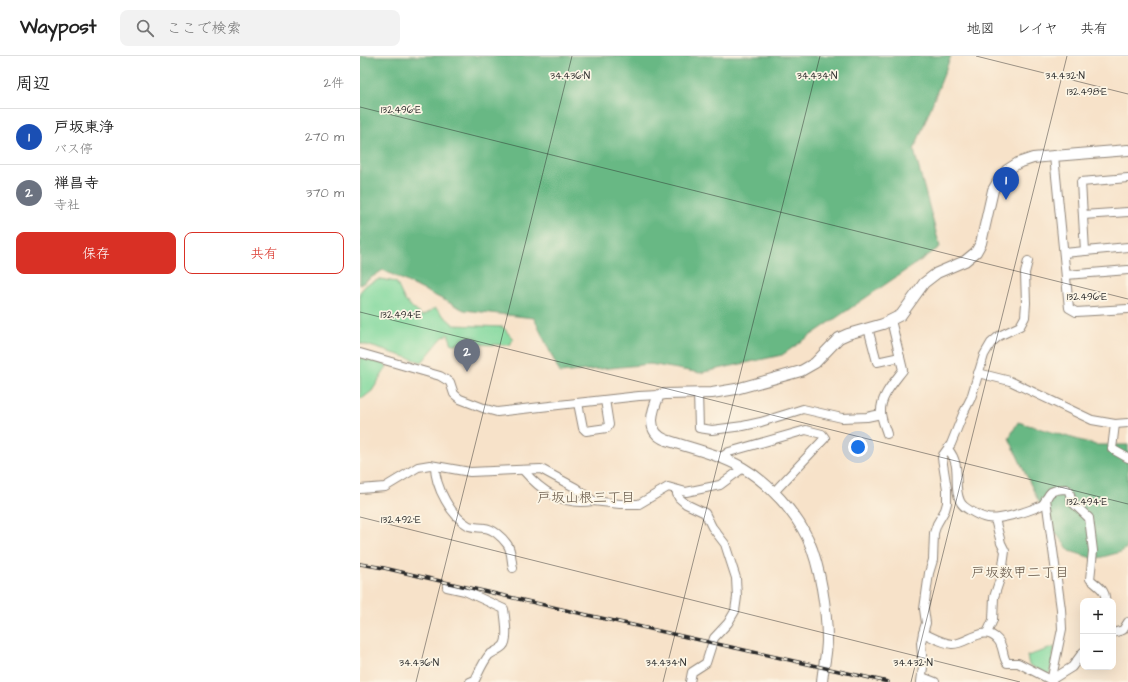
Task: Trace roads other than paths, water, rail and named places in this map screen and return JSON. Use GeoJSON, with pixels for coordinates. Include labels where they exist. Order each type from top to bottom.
{"type":"FeatureCollection","features":[{"type":"Feature","properties":{"kind":"street"},"geometry":{"type":"LineString","coordinates":[[360,353],[440,376],[450,382],[454,394],[460,399],[497,412],[639,396],[712,393],[736,389],[801,371],[815,363],[839,338],[883,324],[901,315],[924,283],[937,273],[965,261],[976,252],[982,238],[988,204],[993,190],[1007,170],[1018,163],[1034,158],[1128,150]]}},
{"type":"Feature","properties":{"kind":"street"},"geometry":{"type":"LineString","coordinates":[[1054,156],[1069,308],[1076,312],[1128,308]]}},
{"type":"Feature","properties":{"kind":"street"},"geometry":{"type":"LineString","coordinates":[[1085,251],[1081,182],[1128,178]]}},
{"type":"Feature","properties":{"kind":"street"},"geometry":{"type":"LineString","coordinates":[[1083,215],[1128,212]]}},
{"type":"Feature","properties":{"kind":"street"},"geometry":{"type":"LineString","coordinates":[[1064,253],[1128,247]]}},
{"type":"Feature","properties":{"kind":"street"},"geometry":{"type":"LineString","coordinates":[[934,682],[922,680],[921,643],[926,623],[924,609],[929,573],[933,560],[934,533],[947,503],[948,489],[942,458],[956,434],[963,414],[971,398],[984,355],[991,344],[999,336],[1020,326],[1024,317],[1026,304],[1025,273],[1028,261]]}},
{"type":"Feature","properties":{"kind":"street"},"geometry":{"type":"LineString","coordinates":[[1066,275],[1128,270]]}},
{"type":"Feature","properties":{"kind":"street"},"geometry":{"type":"LineString","coordinates":[[887,434],[881,414],[882,403],[893,383],[903,370],[891,320]]}},
{"type":"Feature","properties":{"kind":"street"},"geometry":{"type":"LineString","coordinates":[[868,328],[877,362],[900,357]]}},
{"type":"Feature","properties":{"kind":"street"},"geometry":{"type":"LineString","coordinates":[[978,373],[1010,381],[1092,420],[1115,424],[1128,423]]}},
{"type":"Feature","properties":{"kind":"street"},"geometry":{"type":"LineString","coordinates":[[698,393],[699,428],[712,430],[761,422],[803,409],[842,418],[867,417],[881,414]]}},
{"type":"Feature","properties":{"kind":"street"},"geometry":{"type":"LineString","coordinates":[[659,395],[653,409],[652,418],[653,428],[657,435],[666,440],[720,458],[743,468],[760,479],[774,492],[794,516],[808,539],[819,573],[824,607],[827,640],[822,682]]}},
{"type":"Feature","properties":{"kind":"street"},"geometry":{"type":"LineString","coordinates":[[578,403],[583,428],[586,431],[607,428],[609,424],[605,400]]}},
{"type":"Feature","properties":{"kind":"street"},"geometry":{"type":"LineString","coordinates":[[1115,424],[1112,449],[1128,458]]}},
{"type":"Feature","properties":{"kind":"street"},"geometry":{"type":"LineString","coordinates":[[720,458],[729,452],[806,430],[822,434],[825,438],[774,492]]}},
{"type":"Feature","properties":{"kind":"street"},"geometry":{"type":"LineString","coordinates":[[948,448],[957,465],[959,500],[963,506],[988,519],[995,519],[1042,506],[1050,493],[1053,491],[1066,489],[1069,491],[1072,502],[1089,518],[1093,551],[1090,580],[1103,590],[1106,598]]}},
{"type":"Feature","properties":{"kind":"street"},"geometry":{"type":"LineString","coordinates":[[435,466],[435,474],[445,500],[452,511],[468,525],[476,528],[485,528],[500,536],[510,550],[513,568]]}},
{"type":"Feature","properties":{"kind":"street"},"geometry":{"type":"LineString","coordinates":[[360,489],[386,487],[418,467],[435,466],[470,472],[541,469],[576,488],[593,501]]}},
{"type":"Feature","properties":{"kind":"street"},"geometry":{"type":"LineString","coordinates":[[523,470],[531,480],[549,494],[564,500],[639,504],[668,487],[686,492],[720,484],[743,468]]}},
{"type":"Feature","properties":{"kind":"street"},"geometry":{"type":"LineString","coordinates":[[677,490],[677,495],[682,501],[705,513],[716,533],[726,544],[736,578],[737,597],[735,611],[728,623],[714,638],[706,663],[692,672],[690,682]]}},
{"type":"Feature","properties":{"kind":"street"},"geometry":{"type":"LineString","coordinates":[[1046,499],[1062,629],[1051,681]]}},
{"type":"Feature","properties":{"kind":"street"},"geometry":{"type":"LineString","coordinates":[[987,634],[993,620],[994,598],[1002,573],[1005,552],[1001,543],[995,519]]}},
{"type":"Feature","properties":{"kind":"street"},"geometry":{"type":"LineString","coordinates":[[447,587],[465,591],[504,609],[506,632],[505,644],[490,655],[475,680],[470,682]]}},
{"type":"Feature","properties":{"kind":"street"},"geometry":{"type":"LineString","coordinates":[[1116,632],[1123,630],[1128,622]]}},
{"type":"Feature","properties":{"kind":"street"},"geometry":{"type":"LineString","coordinates":[[923,633],[943,642],[954,644],[976,635],[987,634],[997,639],[1002,647],[1004,658],[1007,663],[1018,663],[1051,681]]}},
{"type":"Feature","properties":{"kind":"street"},"geometry":{"type":"LineString","coordinates":[[1051,681],[1072,667],[1080,656]]}},
{"type":"Feature","properties":{"kind":"railway"},"geometry":{"type":"LineString","coordinates":[[360,564],[384,568],[888,682]]}},
{"type":"Feature","properties":{"kind":"place","name":"戸坂東浄"},"geometry":{"type":"Point","coordinates":[1006,200]}},
{"type":"Feature","properties":{"kind":"place","name":"禅昌寺"},"geometry":{"type":"Point","coordinates":[467,372]}},
{"type":"Feature","properties":{"kind":"district","name":"戸坂山根三丁目"},"geometry":{"type":"Point","coordinates":[586,498]}},
{"type":"Feature","properties":{"kind":"district","name":"戸坂数甲二丁目"},"geometry":{"type":"Point","coordinates":[1020,573]}}]}
